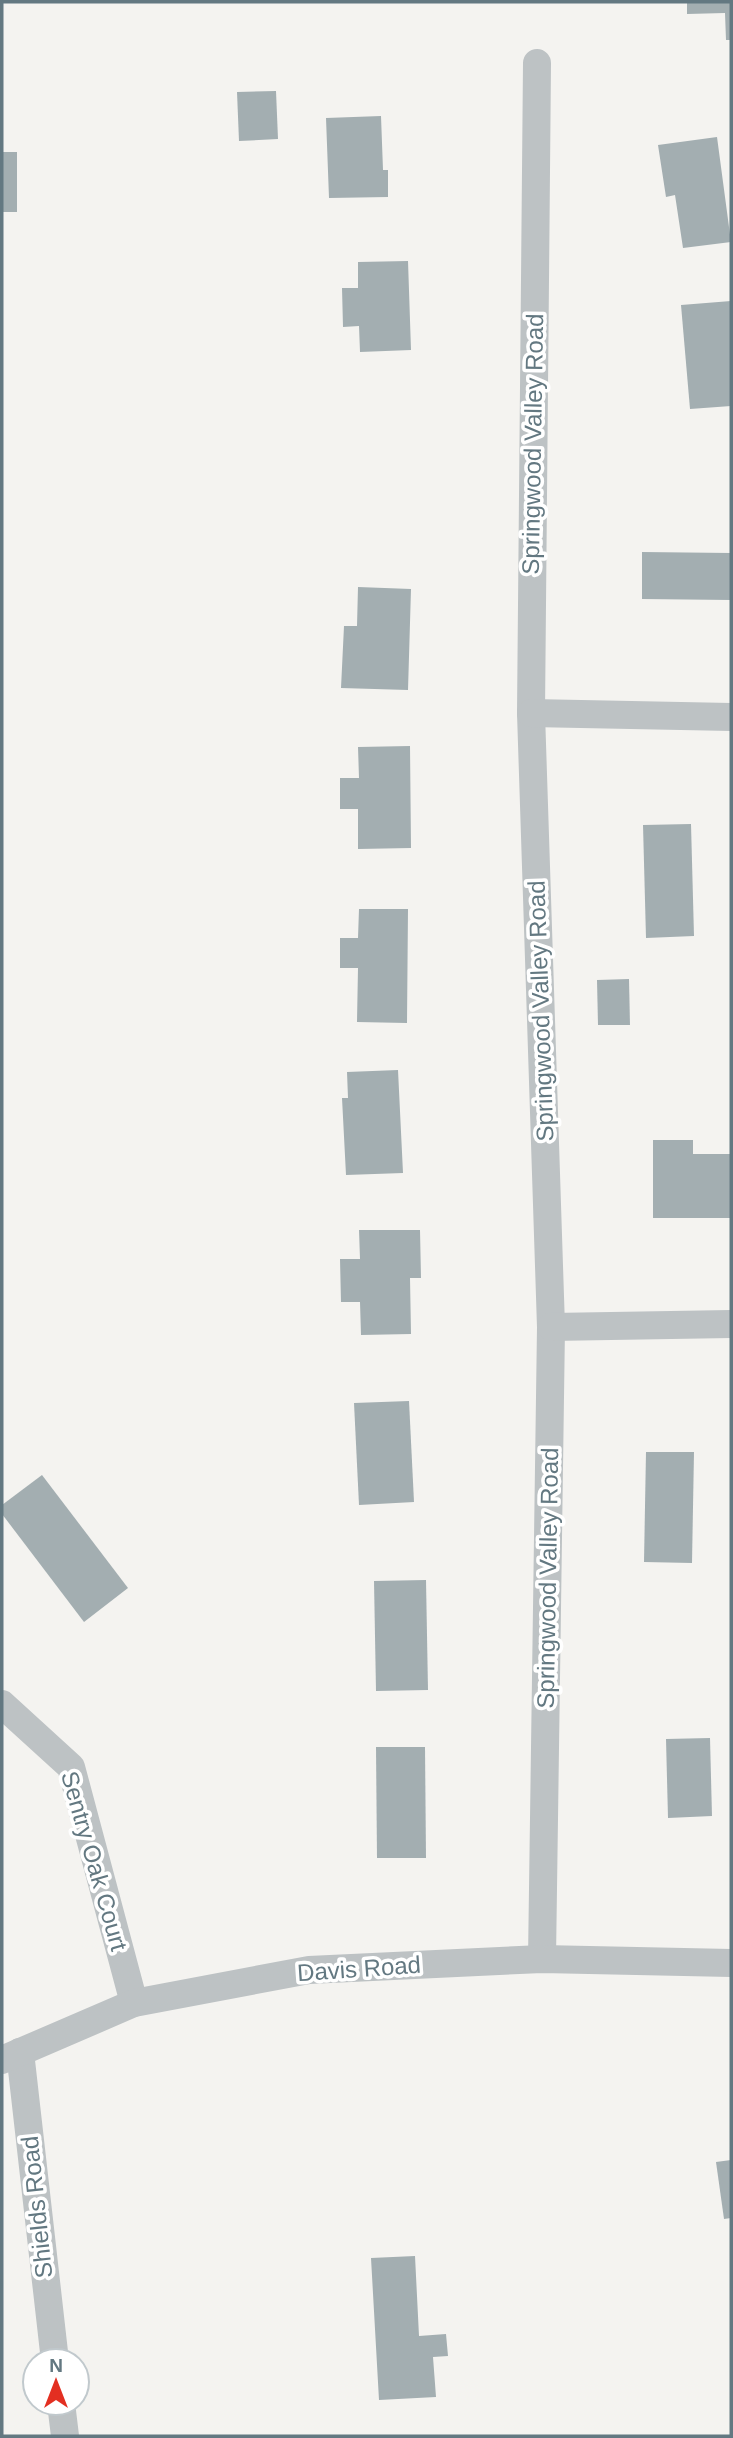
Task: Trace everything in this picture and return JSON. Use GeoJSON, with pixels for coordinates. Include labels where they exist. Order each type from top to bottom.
{"type":"FeatureCollection","features":[{"type":"Feature","properties":{"kind":"street","name":"Springwood Valley Road"},"geometry":{"type":"LineString","coordinates":[[537,64],[531,713],[551,1327],[542,1959]]}},
{"type":"Feature","properties":{"kind":"street"},"geometry":{"type":"LineString","coordinates":[[531,713],[731,717]]}},
{"type":"Feature","properties":{"kind":"street"},"geometry":{"type":"LineString","coordinates":[[551,1327],[731,1324]]}},
{"type":"Feature","properties":{"kind":"street","name":"Sentry Oak Court"},"geometry":{"type":"LineString","coordinates":[[2,1704],[71,1767],[134,2003]]}},
{"type":"Feature","properties":{"kind":"street","name":"Davis Road"},"geometry":{"type":"LineString","coordinates":[[11,2056],[134,2003],[309,1970],[542,1959],[731,1963]]}},
{"type":"Feature","properties":{"kind":"street","name":"Shields Road"},"geometry":{"type":"LineString","coordinates":[[11,2056],[53,2347]]}},
{"type":"Feature","properties":{"kind":"street"},"geometry":{"type":"LineString","coordinates":[[63,2417],[65,2436]]}},
{"type":"Feature","properties":{"kind":"building"},"geometry":{"type":"Polygon","coordinates":[[[687,2],[731,2],[731,40],[726,40],[725,13],[687,14],[687,2]]]}},
{"type":"Feature","properties":{"kind":"building"},"geometry":{"type":"Polygon","coordinates":[[[276,91],[278,139],[239,141],[237,92],[276,91]]]}},
{"type":"Feature","properties":{"kind":"building"},"geometry":{"type":"Polygon","coordinates":[[[381,116],[383,170],[388,170],[388,197],[329,198],[326,118],[381,116]]]}},
{"type":"Feature","properties":{"kind":"building"},"geometry":{"type":"Polygon","coordinates":[[[717,137],[731,242],[683,248],[675,195],[666,197],[658,145],[717,137]]]}},
{"type":"Feature","properties":{"kind":"building"},"geometry":{"type":"Polygon","coordinates":[[[2,152],[17,152],[17,212],[2,212],[2,152]]]}},
{"type":"Feature","properties":{"kind":"building"},"geometry":{"type":"Polygon","coordinates":[[[408,261],[411,350],[360,352],[359,326],[343,327],[342,288],[358,288],[358,262],[408,261]]]}},
{"type":"Feature","properties":{"kind":"building"},"geometry":{"type":"Polygon","coordinates":[[[731,301],[731,406],[690,409],[681,305],[731,301]]]}},
{"type":"Feature","properties":{"kind":"building"},"geometry":{"type":"Polygon","coordinates":[[[642,552],[731,553],[731,600],[642,599],[642,552]]]}},
{"type":"Feature","properties":{"kind":"building"},"geometry":{"type":"Polygon","coordinates":[[[358,587],[411,589],[408,690],[341,688],[344,626],[357,626],[358,587]]]}},
{"type":"Feature","properties":{"kind":"building"},"geometry":{"type":"Polygon","coordinates":[[[410,746],[411,848],[358,849],[358,809],[340,809],[340,778],[359,778],[358,747],[410,746]]]}},
{"type":"Feature","properties":{"kind":"building"},"geometry":{"type":"Polygon","coordinates":[[[691,824],[694,936],[646,938],[643,825],[691,824]]]}},
{"type":"Feature","properties":{"kind":"building"},"geometry":{"type":"Polygon","coordinates":[[[359,909],[408,909],[407,1023],[357,1022],[358,968],[340,968],[340,938],[358,938],[359,909]]]}},
{"type":"Feature","properties":{"kind":"building"},"geometry":{"type":"Polygon","coordinates":[[[629,979],[630,1025],[598,1025],[597,980],[629,979]]]}},
{"type":"Feature","properties":{"kind":"building"},"geometry":{"type":"Polygon","coordinates":[[[398,1070],[403,1173],[346,1175],[342,1098],[348,1098],[347,1072],[398,1070]]]}},
{"type":"Feature","properties":{"kind":"building"},"geometry":{"type":"Polygon","coordinates":[[[653,1140],[693,1140],[693,1154],[731,1154],[731,1218],[653,1218],[653,1140]]]}},
{"type":"Feature","properties":{"kind":"building"},"geometry":{"type":"Polygon","coordinates":[[[359,1230],[420,1230],[421,1278],[410,1278],[411,1334],[361,1335],[360,1302],[341,1302],[340,1259],[360,1259],[359,1230]]]}},
{"type":"Feature","properties":{"kind":"building"},"geometry":{"type":"Polygon","coordinates":[[[409,1401],[414,1502],[359,1505],[354,1403],[409,1401]]]}},
{"type":"Feature","properties":{"kind":"building"},"geometry":{"type":"Polygon","coordinates":[[[646,1452],[694,1452],[692,1563],[644,1562],[646,1452]]]}},
{"type":"Feature","properties":{"kind":"building"},"geometry":{"type":"Polygon","coordinates":[[[42,1475],[128,1588],[84,1622],[2,1514],[2,1505],[42,1475]]]}},
{"type":"Feature","properties":{"kind":"building"},"geometry":{"type":"Polygon","coordinates":[[[426,1580],[428,1690],[376,1691],[374,1581],[426,1580]]]}},
{"type":"Feature","properties":{"kind":"building"},"geometry":{"type":"Polygon","coordinates":[[[710,1738],[712,1816],[668,1818],[666,1739],[710,1738]]]}},
{"type":"Feature","properties":{"kind":"building"},"geometry":{"type":"Polygon","coordinates":[[[376,1747],[425,1747],[426,1858],[377,1858],[376,1747]]]}},
{"type":"Feature","properties":{"kind":"building"},"geometry":{"type":"Polygon","coordinates":[[[731,2160],[731,2218],[724,2219],[716,2162],[731,2160]]]}},
{"type":"Feature","properties":{"kind":"building"},"geometry":{"type":"Polygon","coordinates":[[[415,2256],[419,2336],[446,2334],[448,2356],[433,2357],[436,2397],[379,2400],[371,2258],[415,2256]]]}}]}
